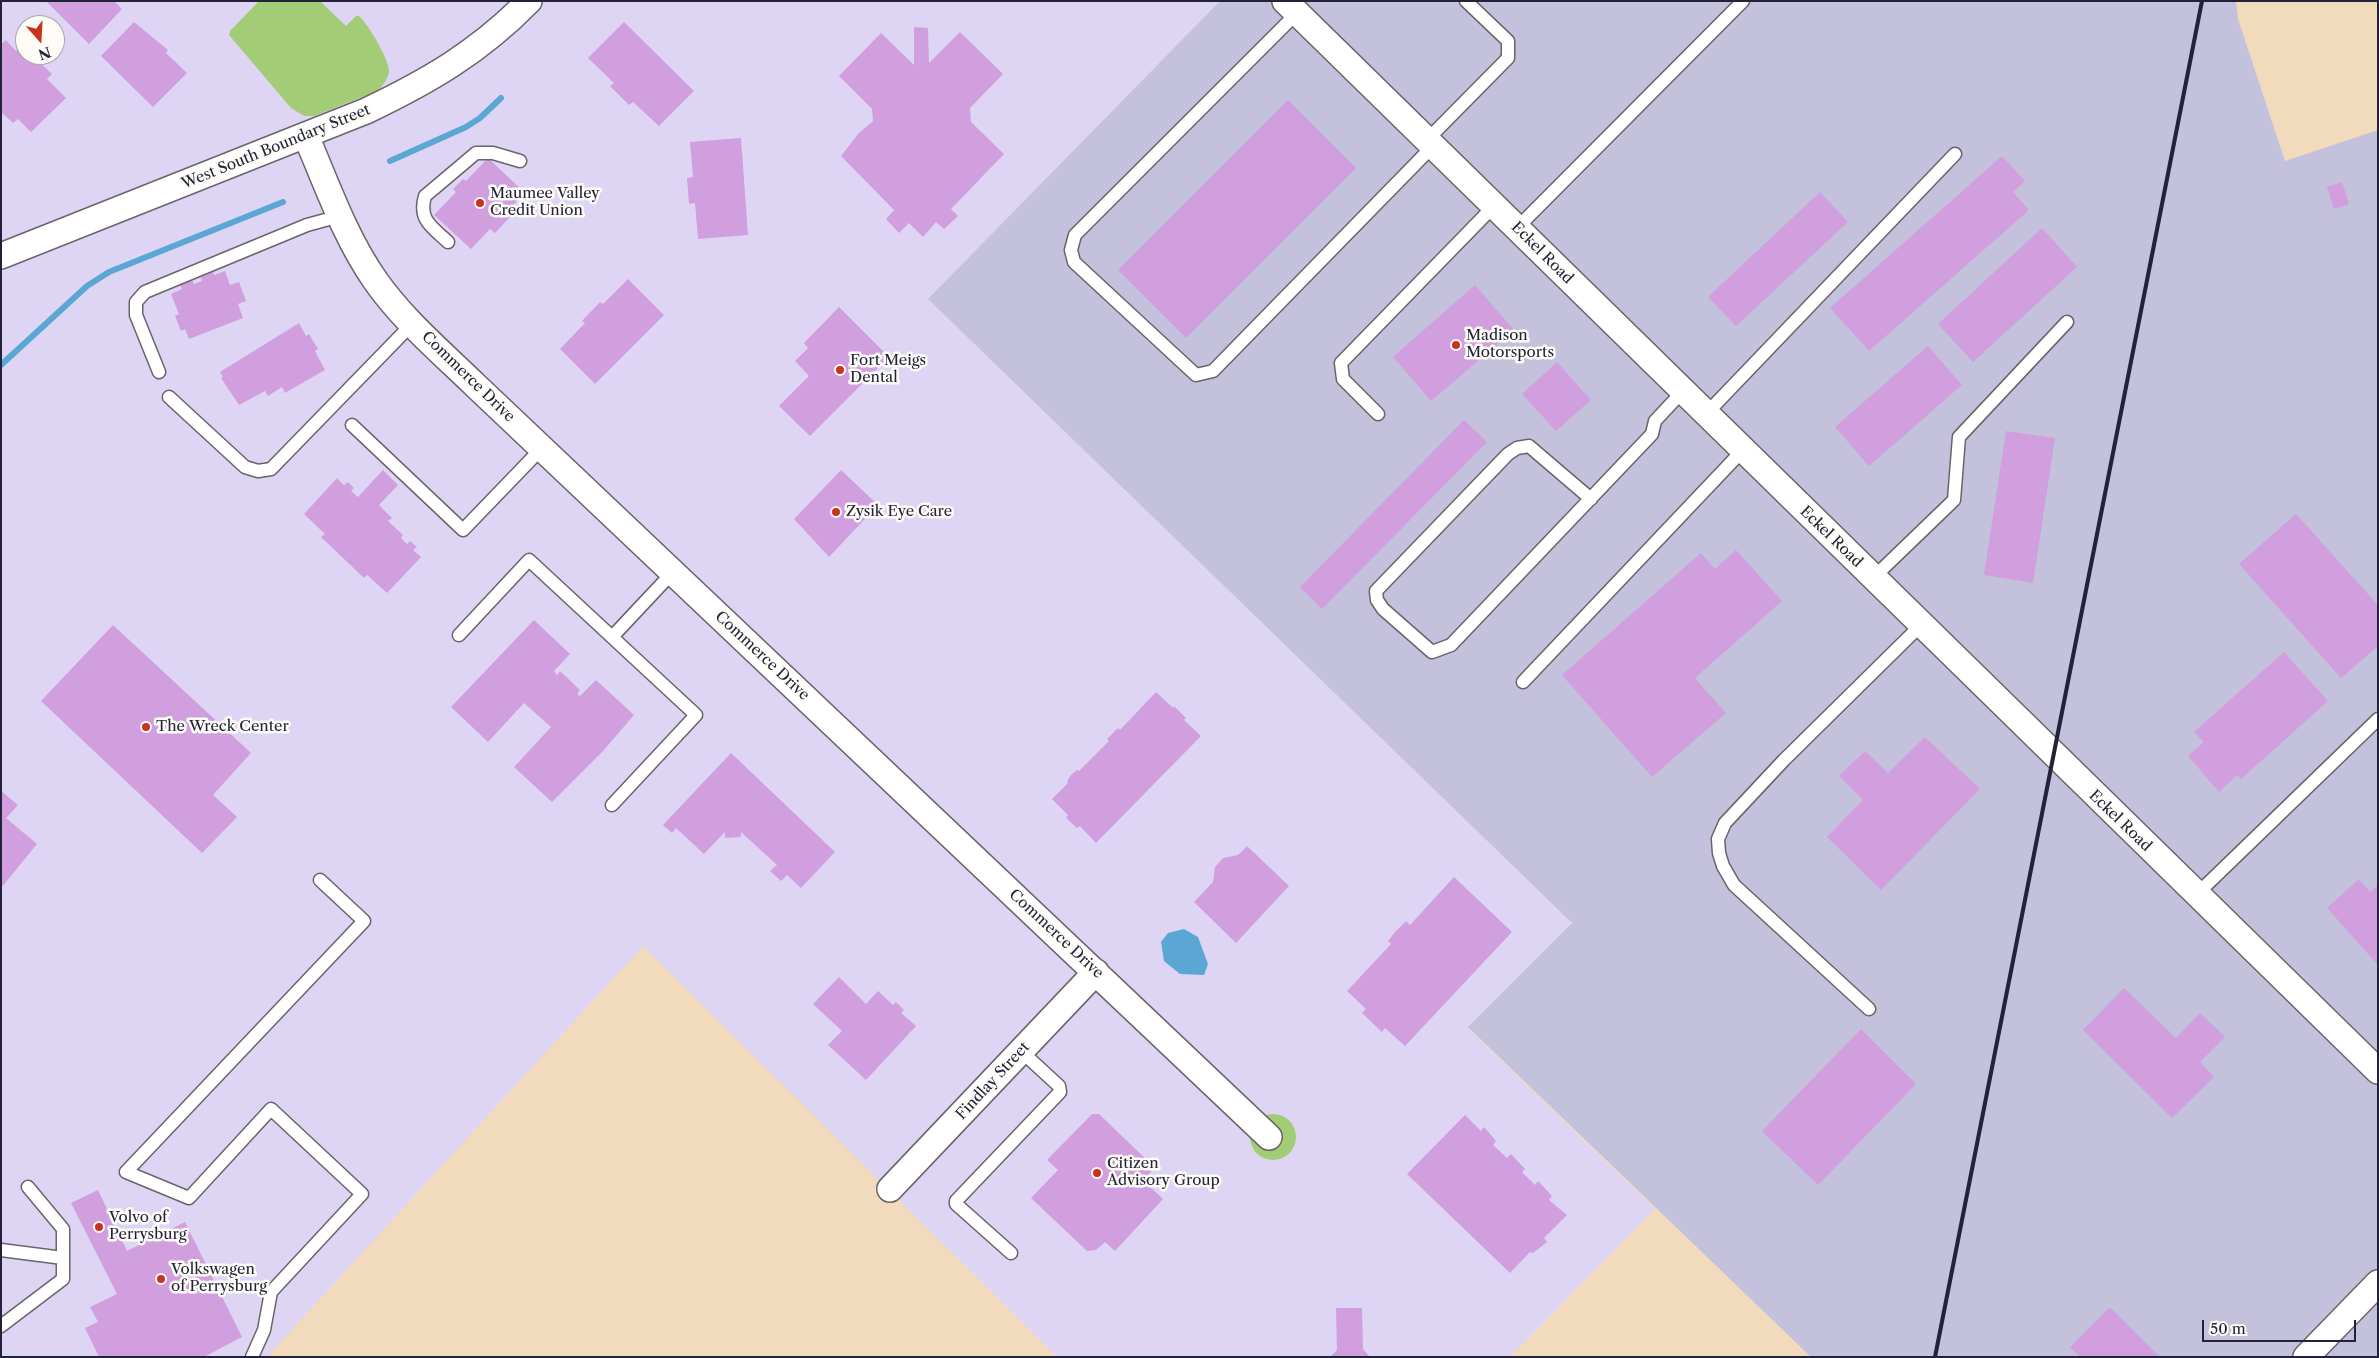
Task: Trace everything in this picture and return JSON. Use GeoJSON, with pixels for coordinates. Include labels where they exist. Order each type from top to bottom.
{"type":"FeatureCollection","features":[{"type":"Feature","properties":{"kind":"street","name":"West South Boundary Street"},"geometry":{"type":"LineString","coordinates":[[1,256],[306,136],[366,111],[422,84],[482,44],[529,1]]}},
{"type":"Feature","properties":{"kind":"street","name":"Eckel Road"},"geometry":{"type":"LineString","coordinates":[[1291,7],[2196,895],[2378,1071]]}},
{"type":"Feature","properties":{"kind":"street","name":"Commerce Drive"},"geometry":{"type":"LineString","coordinates":[[306,136],[340,216],[375,280],[413,323],[542,448],[1269,1137]]}},
{"type":"Feature","properties":{"kind":"street","name":"Findlay Street"},"geometry":{"type":"LineString","coordinates":[[890,1189],[1096,972]]}},
{"type":"Feature","properties":{"kind":"street"},"geometry":{"type":"LineString","coordinates":[[2306,1357],[2378,1283]]}},
{"type":"Feature","properties":{"kind":"lane"},"geometry":{"type":"LineString","coordinates":[[1291,7],[1075,235],[1071,250],[1074,262],[1196,375],[1213,371],[1430,143],[1508,58],[1508,41],[1466,1]]}},
{"type":"Feature","properties":{"kind":"lane"},"geometry":{"type":"LineString","coordinates":[[1517,228],[1744,1]]}},
{"type":"Feature","properties":{"kind":"lane"},"geometry":{"type":"LineString","coordinates":[[448,242],[425,219],[422,213],[425,196],[476,153],[493,153],[520,161]]}},
{"type":"Feature","properties":{"kind":"lane"},"geometry":{"type":"LineString","coordinates":[[1706,414],[1955,154]]}},
{"type":"Feature","properties":{"kind":"lane"},"geometry":{"type":"LineString","coordinates":[[1378,414],[1343,379],[1341,363],[1494,206]]}},
{"type":"Feature","properties":{"kind":"lane"},"geometry":{"type":"LineString","coordinates":[[159,372],[136,315],[136,302],[145,292],[307,225],[340,216]]}},
{"type":"Feature","properties":{"kind":"lane"},"geometry":{"type":"LineString","coordinates":[[1873,578],[1954,500],[1959,437],[2067,322]]}},
{"type":"Feature","properties":{"kind":"lane"},"geometry":{"type":"LineString","coordinates":[[169,397],[245,467],[258,471],[271,469],[413,323]]}},
{"type":"Feature","properties":{"kind":"lane"},"geometry":{"type":"LineString","coordinates":[[1590,499],[1529,446],[1518,448],[1508,454],[1376,591],[1377,600],[1383,609],[1432,652],[1451,645],[1652,434],[1655,420],[1682,391]]}},
{"type":"Feature","properties":{"kind":"lane"},"geometry":{"type":"LineString","coordinates":[[352,425],[463,530],[542,448]]}},
{"type":"Feature","properties":{"kind":"lane"},"geometry":{"type":"LineString","coordinates":[[1524,682],[1743,450]]}},
{"type":"Feature","properties":{"kind":"lane"},"geometry":{"type":"LineString","coordinates":[[458,635],[529,560],[696,715],[612,804]]}},
{"type":"Feature","properties":{"kind":"lane"},"geometry":{"type":"LineString","coordinates":[[612,637],[673,572]]}},
{"type":"Feature","properties":{"kind":"lane"},"geometry":{"type":"LineString","coordinates":[[1869,1009],[1734,885],[1722,866],[1718,839],[1725,823],[1778,767],[1921,625]]}},
{"type":"Feature","properties":{"kind":"lane"},"geometry":{"type":"LineString","coordinates":[[2196,895],[2378,719]]}},
{"type":"Feature","properties":{"kind":"lane"},"geometry":{"type":"LineString","coordinates":[[252,1357],[264,1330],[270,1292],[362,1194],[271,1109],[189,1198],[126,1172],[364,921],[320,880]]}},
{"type":"Feature","properties":{"kind":"lane"},"geometry":{"type":"LineString","coordinates":[[1011,1253],[956,1204],[956,1201],[1060,1092],[1059,1086],[1021,1051]]}},
{"type":"Feature","properties":{"kind":"lane"},"geometry":{"type":"LineString","coordinates":[[1,1326],[63,1279],[63,1229],[28,1187]]}},
{"type":"Feature","properties":{"kind":"lane"},"geometry":{"type":"LineString","coordinates":[[1,1250],[63,1258]]}},
{"type":"Feature","properties":{"kind":"shaded area"},"geometry":{"type":"Polygon","coordinates":[[[1,1],[1220,1],[928,299],[1572,923],[1468,1028],[1655,1209],[1510,1357],[1057,1357],[643,946],[267,1357],[1,1357],[1,1]]]}},
{"type":"Feature","properties":{"kind":"shaded area"},"geometry":{"type":"Polygon","coordinates":[[[1220,1],[2236,1],[2238,19],[2285,161],[2378,130],[2378,1357],[1811,1357],[1468,1027],[1572,923],[928,299],[1220,1]]]}},
{"type":"Feature","properties":{"kind":"green space"},"geometry":{"type":"Polygon","coordinates":[[[259,1],[320,1],[346,26],[356,16],[359,16],[386,58],[389,71],[385,82],[377,91],[314,116],[304,116],[291,108],[229,35],[230,31],[259,1]]]}},
{"type":"Feature","properties":{"kind":"green space"},"geometry":{"type":"Polygon","coordinates":[[[1268,1114],[1278,1114],[1290,1120],[1295,1128],[1295,1146],[1290,1154],[1282,1159],[1268,1160],[1260,1157],[1253,1150],[1250,1142],[1250,1132],[1253,1124],[1260,1117],[1268,1114]]]}},
{"type":"Feature","properties":{"kind":"water"},"geometry":{"type":"Polygon","coordinates":[[[1184,929],[1198,937],[1208,964],[1204,975],[1180,974],[1164,961],[1161,942],[1168,933],[1184,929]]]}},
{"type":"Feature","properties":{"kind":"building"},"geometry":{"type":"Polygon","coordinates":[[[46,1],[114,1],[122,9],[89,44],[65,20],[65,15],[60,15],[46,1]]]}},
{"type":"Feature","properties":{"kind":"building"},"geometry":{"type":"Polygon","coordinates":[[[134,22],[168,50],[166,53],[187,73],[153,107],[101,56],[134,22]]]}},
{"type":"Feature","properties":{"kind":"building"},"geometry":{"type":"Polygon","coordinates":[[[624,22],[694,91],[659,126],[633,102],[629,105],[610,86],[614,83],[588,58],[624,22]]]}},
{"type":"Feature","properties":{"kind":"building"},"geometry":{"type":"Polygon","coordinates":[[[914,27],[928,28],[929,63],[960,32],[1003,74],[970,108],[971,122],[1004,154],[951,209],[958,216],[944,229],[936,222],[923,237],[909,223],[899,233],[886,219],[894,210],[841,156],[859,133],[873,121],[872,109],[839,76],[881,33],[914,65],[914,27]]]}},
{"type":"Feature","properties":{"kind":"building"},"geometry":{"type":"Polygon","coordinates":[[[6,40],[15,50],[15,65],[43,65],[52,74],[47,79],[66,98],[31,132],[18,119],[13,123],[1,112],[1,44],[6,40]]]}},
{"type":"Feature","properties":{"kind":"building"},"geometry":{"type":"Polygon","coordinates":[[[1288,100],[1356,168],[1186,338],[1118,270],[1288,100]]]}},
{"type":"Feature","properties":{"kind":"building"},"geometry":{"type":"Polygon","coordinates":[[[741,138],[748,235],[698,239],[695,203],[689,204],[687,178],[693,177],[690,142],[741,138]]]}},
{"type":"Feature","properties":{"kind":"building"},"geometry":{"type":"Polygon","coordinates":[[[2002,156],[2025,181],[2013,192],[2029,210],[1869,351],[1830,308],[2002,156]]]}},
{"type":"Feature","properties":{"kind":"building","name":"Maumee Valley Credit Union"},"geometry":{"type":"Polygon","coordinates":[[[488,158],[525,193],[505,213],[510,217],[495,233],[490,229],[471,249],[434,215],[456,192],[453,189],[463,179],[466,181],[488,158]]]}},
{"type":"Feature","properties":{"kind":"building"},"geometry":{"type":"Polygon","coordinates":[[[2342,182],[2349,204],[2334,209],[2327,187],[2342,182]]]}},
{"type":"Feature","properties":{"kind":"building"},"geometry":{"type":"Polygon","coordinates":[[[1820,192],[1848,222],[1736,326],[1708,297],[1820,192]]]}},
{"type":"Feature","properties":{"kind":"building"},"geometry":{"type":"Polygon","coordinates":[[[2042,228],[2077,267],[1973,362],[1938,324],[2042,228]]]}},
{"type":"Feature","properties":{"kind":"building"},"geometry":{"type":"Polygon","coordinates":[[[225,271],[230,285],[239,282],[246,301],[238,304],[243,318],[189,339],[185,329],[181,331],[175,316],[179,314],[171,294],[182,289],[180,285],[192,280],[194,284],[202,281],[201,277],[213,272],[214,275],[225,271]]]}},
{"type":"Feature","properties":{"kind":"building"},"geometry":{"type":"Polygon","coordinates":[[[628,279],[664,315],[595,384],[560,349],[585,323],[582,321],[600,302],[603,304],[628,279]]]}},
{"type":"Feature","properties":{"kind":"building"},"geometry":{"type":"Polygon","coordinates":[[[1475,285],[1514,330],[1431,401],[1393,357],[1475,285]]]}},
{"type":"Feature","properties":{"kind":"building","name":"Fort Meigs Dental"},"geometry":{"type":"Polygon","coordinates":[[[839,307],[889,357],[810,436],[779,406],[809,376],[795,361],[808,348],[804,343],[839,307]]]}},
{"type":"Feature","properties":{"kind":"building"},"geometry":{"type":"Polygon","coordinates":[[[299,323],[306,336],[309,334],[318,349],[315,351],[325,370],[285,393],[282,387],[268,396],[265,391],[239,405],[221,378],[223,377],[220,372],[299,323]]]}},
{"type":"Feature","properties":{"kind":"building"},"geometry":{"type":"Polygon","coordinates":[[[1928,346],[1962,385],[1869,466],[1835,427],[1928,346]]]}},
{"type":"Feature","properties":{"kind":"building"},"geometry":{"type":"Polygon","coordinates":[[[1557,362],[1591,400],[1556,431],[1522,394],[1557,362]]]}},
{"type":"Feature","properties":{"kind":"building"},"geometry":{"type":"Polygon","coordinates":[[[1464,420],[1487,442],[1322,609],[1300,587],[1464,420]]]}},
{"type":"Feature","properties":{"kind":"building"},"geometry":{"type":"Polygon","coordinates":[[[2006,431],[2055,438],[2033,583],[1984,575],[2006,431]]]}},
{"type":"Feature","properties":{"kind":"building"},"geometry":{"type":"Polygon","coordinates":[[[383,470],[398,485],[379,505],[392,518],[388,521],[403,535],[401,538],[407,544],[410,541],[417,547],[413,550],[421,557],[387,593],[367,575],[364,578],[321,537],[325,534],[304,514],[337,478],[344,485],[348,482],[354,488],[351,491],[358,497],[383,470]]]}},
{"type":"Feature","properties":{"kind":"building","name":"Zysik Eye Care"},"geometry":{"type":"Polygon","coordinates":[[[841,470],[878,505],[829,557],[794,519],[841,470]]]}},
{"type":"Feature","properties":{"kind":"building"},"geometry":{"type":"Polygon","coordinates":[[[2296,514],[2378,605],[2378,646],[2341,678],[2239,564],[2296,514]]]}},
{"type":"Feature","properties":{"kind":"building"},"geometry":{"type":"Polygon","coordinates":[[[1736,550],[1782,601],[1695,678],[1726,713],[1652,777],[1562,675],[1701,553],[1715,569],[1736,550]]]}},
{"type":"Feature","properties":{"kind":"building"},"geometry":{"type":"Polygon","coordinates":[[[534,620],[570,654],[554,671],[557,675],[560,671],[580,690],[577,694],[580,696],[596,680],[634,715],[603,751],[552,802],[514,767],[551,727],[524,703],[488,742],[451,707],[534,620]]]}},
{"type":"Feature","properties":{"kind":"building","name":"The Wreck Center"},"geometry":{"type":"Polygon","coordinates":[[[113,625],[251,753],[213,795],[237,817],[202,853],[41,701],[113,625]]]}},
{"type":"Feature","properties":{"kind":"building"},"geometry":{"type":"Polygon","coordinates":[[[2284,652],[2328,701],[2241,779],[2237,775],[2219,792],[2188,756],[2204,742],[2194,732],[2284,652]]]}},
{"type":"Feature","properties":{"kind":"building"},"geometry":{"type":"Polygon","coordinates":[[[1156,692],[1173,708],[1174,706],[1186,718],[1184,720],[1201,736],[1096,843],[1080,826],[1077,828],[1066,818],[1068,815],[1052,799],[1068,783],[1067,781],[1071,775],[1077,770],[1079,771],[1109,741],[1107,739],[1118,728],[1120,730],[1156,692]]]}},
{"type":"Feature","properties":{"kind":"building"},"geometry":{"type":"Polygon","coordinates":[[[1925,737],[1980,789],[1881,890],[1827,837],[1863,800],[1839,776],[1865,751],[1888,773],[1925,737]]]}},
{"type":"Feature","properties":{"kind":"building"},"geometry":{"type":"Polygon","coordinates":[[[731,753],[835,852],[801,888],[787,875],[781,881],[770,871],[777,865],[741,832],[741,837],[725,838],[725,832],[704,854],[676,828],[672,833],[663,825],[731,753]]]}},
{"type":"Feature","properties":{"kind":"building"},"geometry":{"type":"Polygon","coordinates":[[[1,791],[18,805],[6,818],[37,844],[1,888],[1,791]]]}},
{"type":"Feature","properties":{"kind":"building"},"geometry":{"type":"Polygon","coordinates":[[[1247,846],[1289,886],[1236,943],[1194,902],[1213,882],[1215,867],[1223,858],[1238,855],[1247,846]]]}},
{"type":"Feature","properties":{"kind":"building"},"geometry":{"type":"Polygon","coordinates":[[[1454,877],[1512,932],[1405,1046],[1385,1028],[1382,1032],[1362,1013],[1366,1009],[1347,991],[1391,944],[1388,941],[1396,931],[1406,921],[1410,925],[1454,877]]]}},
{"type":"Feature","properties":{"kind":"building"},"geometry":{"type":"Polygon","coordinates":[[[2359,879],[2370,892],[2378,885],[2378,965],[2327,908],[2359,879]]]}},
{"type":"Feature","properties":{"kind":"building"},"geometry":{"type":"Polygon","coordinates":[[[839,977],[866,1004],[878,991],[893,1005],[896,1002],[904,1010],[901,1013],[916,1026],[866,1080],[828,1045],[842,1031],[813,1004],[839,977]]]}},
{"type":"Feature","properties":{"kind":"building"},"geometry":{"type":"Polygon","coordinates":[[[2124,988],[2176,1038],[2200,1013],[2225,1037],[2200,1062],[2214,1077],[2172,1118],[2083,1030],[2124,988]]]}},
{"type":"Feature","properties":{"kind":"building"},"geometry":{"type":"Polygon","coordinates":[[[1861,1029],[1916,1084],[1818,1185],[1762,1131],[1861,1029]]]}},
{"type":"Feature","properties":{"kind":"building"},"geometry":{"type":"Polygon","coordinates":[[[1092,1114],[1099,1114],[1150,1163],[1151,1172],[1143,1180],[1163,1199],[1115,1251],[1105,1242],[1096,1250],[1087,1251],[1031,1198],[1058,1170],[1047,1160],[1092,1114]]]}},
{"type":"Feature","properties":{"kind":"building"},"geometry":{"type":"Polygon","coordinates":[[[1465,1115],[1481,1131],[1484,1127],[1496,1141],[1493,1145],[1507,1158],[1511,1154],[1525,1169],[1522,1172],[1535,1185],[1538,1181],[1552,1196],[1549,1200],[1567,1215],[1544,1238],[1547,1242],[1533,1253],[1530,1252],[1510,1273],[1407,1174],[1465,1115]]]}},
{"type":"Feature","properties":{"kind":"building","name":"Volkswagen of Perrysburg"},"geometry":{"type":"Polygon","coordinates":[[[98,1190],[127,1251],[185,1222],[242,1337],[204,1357],[99,1357],[85,1328],[98,1322],[90,1307],[117,1294],[71,1203],[98,1190]]]}},
{"type":"Feature","properties":{"kind":"building"},"geometry":{"type":"Polygon","coordinates":[[[2110,1307],[2160,1357],[2080,1357],[2070,1347],[2110,1307]]]}},
{"type":"Feature","properties":{"kind":"building"},"geometry":{"type":"Polygon","coordinates":[[[1336,1308],[1362,1308],[1363,1349],[1370,1357],[1330,1357],[1337,1350],[1336,1308]]]}},
{"type":"Feature","properties":{"kind":"waterway"},"geometry":{"type":"LineString","coordinates":[[390,161],[466,127],[480,118],[501,98]]}},
{"type":"Feature","properties":{"kind":"waterway"},"geometry":{"type":"LineString","coordinates":[[1,365],[87,286],[109,272],[283,202]]}},
{"type":"Feature","properties":{"kind":"railway"},"geometry":{"type":"LineString","coordinates":[[1935,1357],[2202,1]]}},
{"type":"Feature","properties":{"kind":"place","name":"Maumee Valley Credit Union"},"geometry":{"type":"Point","coordinates":[480,203]}},
{"type":"Feature","properties":{"kind":"place","name":"Madison Motorsports"},"geometry":{"type":"Point","coordinates":[1456,345]}},
{"type":"Feature","properties":{"kind":"place","name":"Fort Meigs Dental"},"geometry":{"type":"Point","coordinates":[840,370]}},
{"type":"Feature","properties":{"kind":"place","name":"Zysik Eye Care"},"geometry":{"type":"Point","coordinates":[836,512]}},
{"type":"Feature","properties":{"kind":"place","name":"The Wreck Center"},"geometry":{"type":"Point","coordinates":[146,727]}},
{"type":"Feature","properties":{"kind":"place","name":"Citizen Advisory Group"},"geometry":{"type":"Point","coordinates":[1097,1173]}},
{"type":"Feature","properties":{"kind":"place","name":"Volvo of Perrysburg"},"geometry":{"type":"Point","coordinates":[99,1227]}},
{"type":"Feature","properties":{"kind":"place","name":"Volkswagen of Perrysburg"},"geometry":{"type":"Point","coordinates":[161,1279]}}]}
